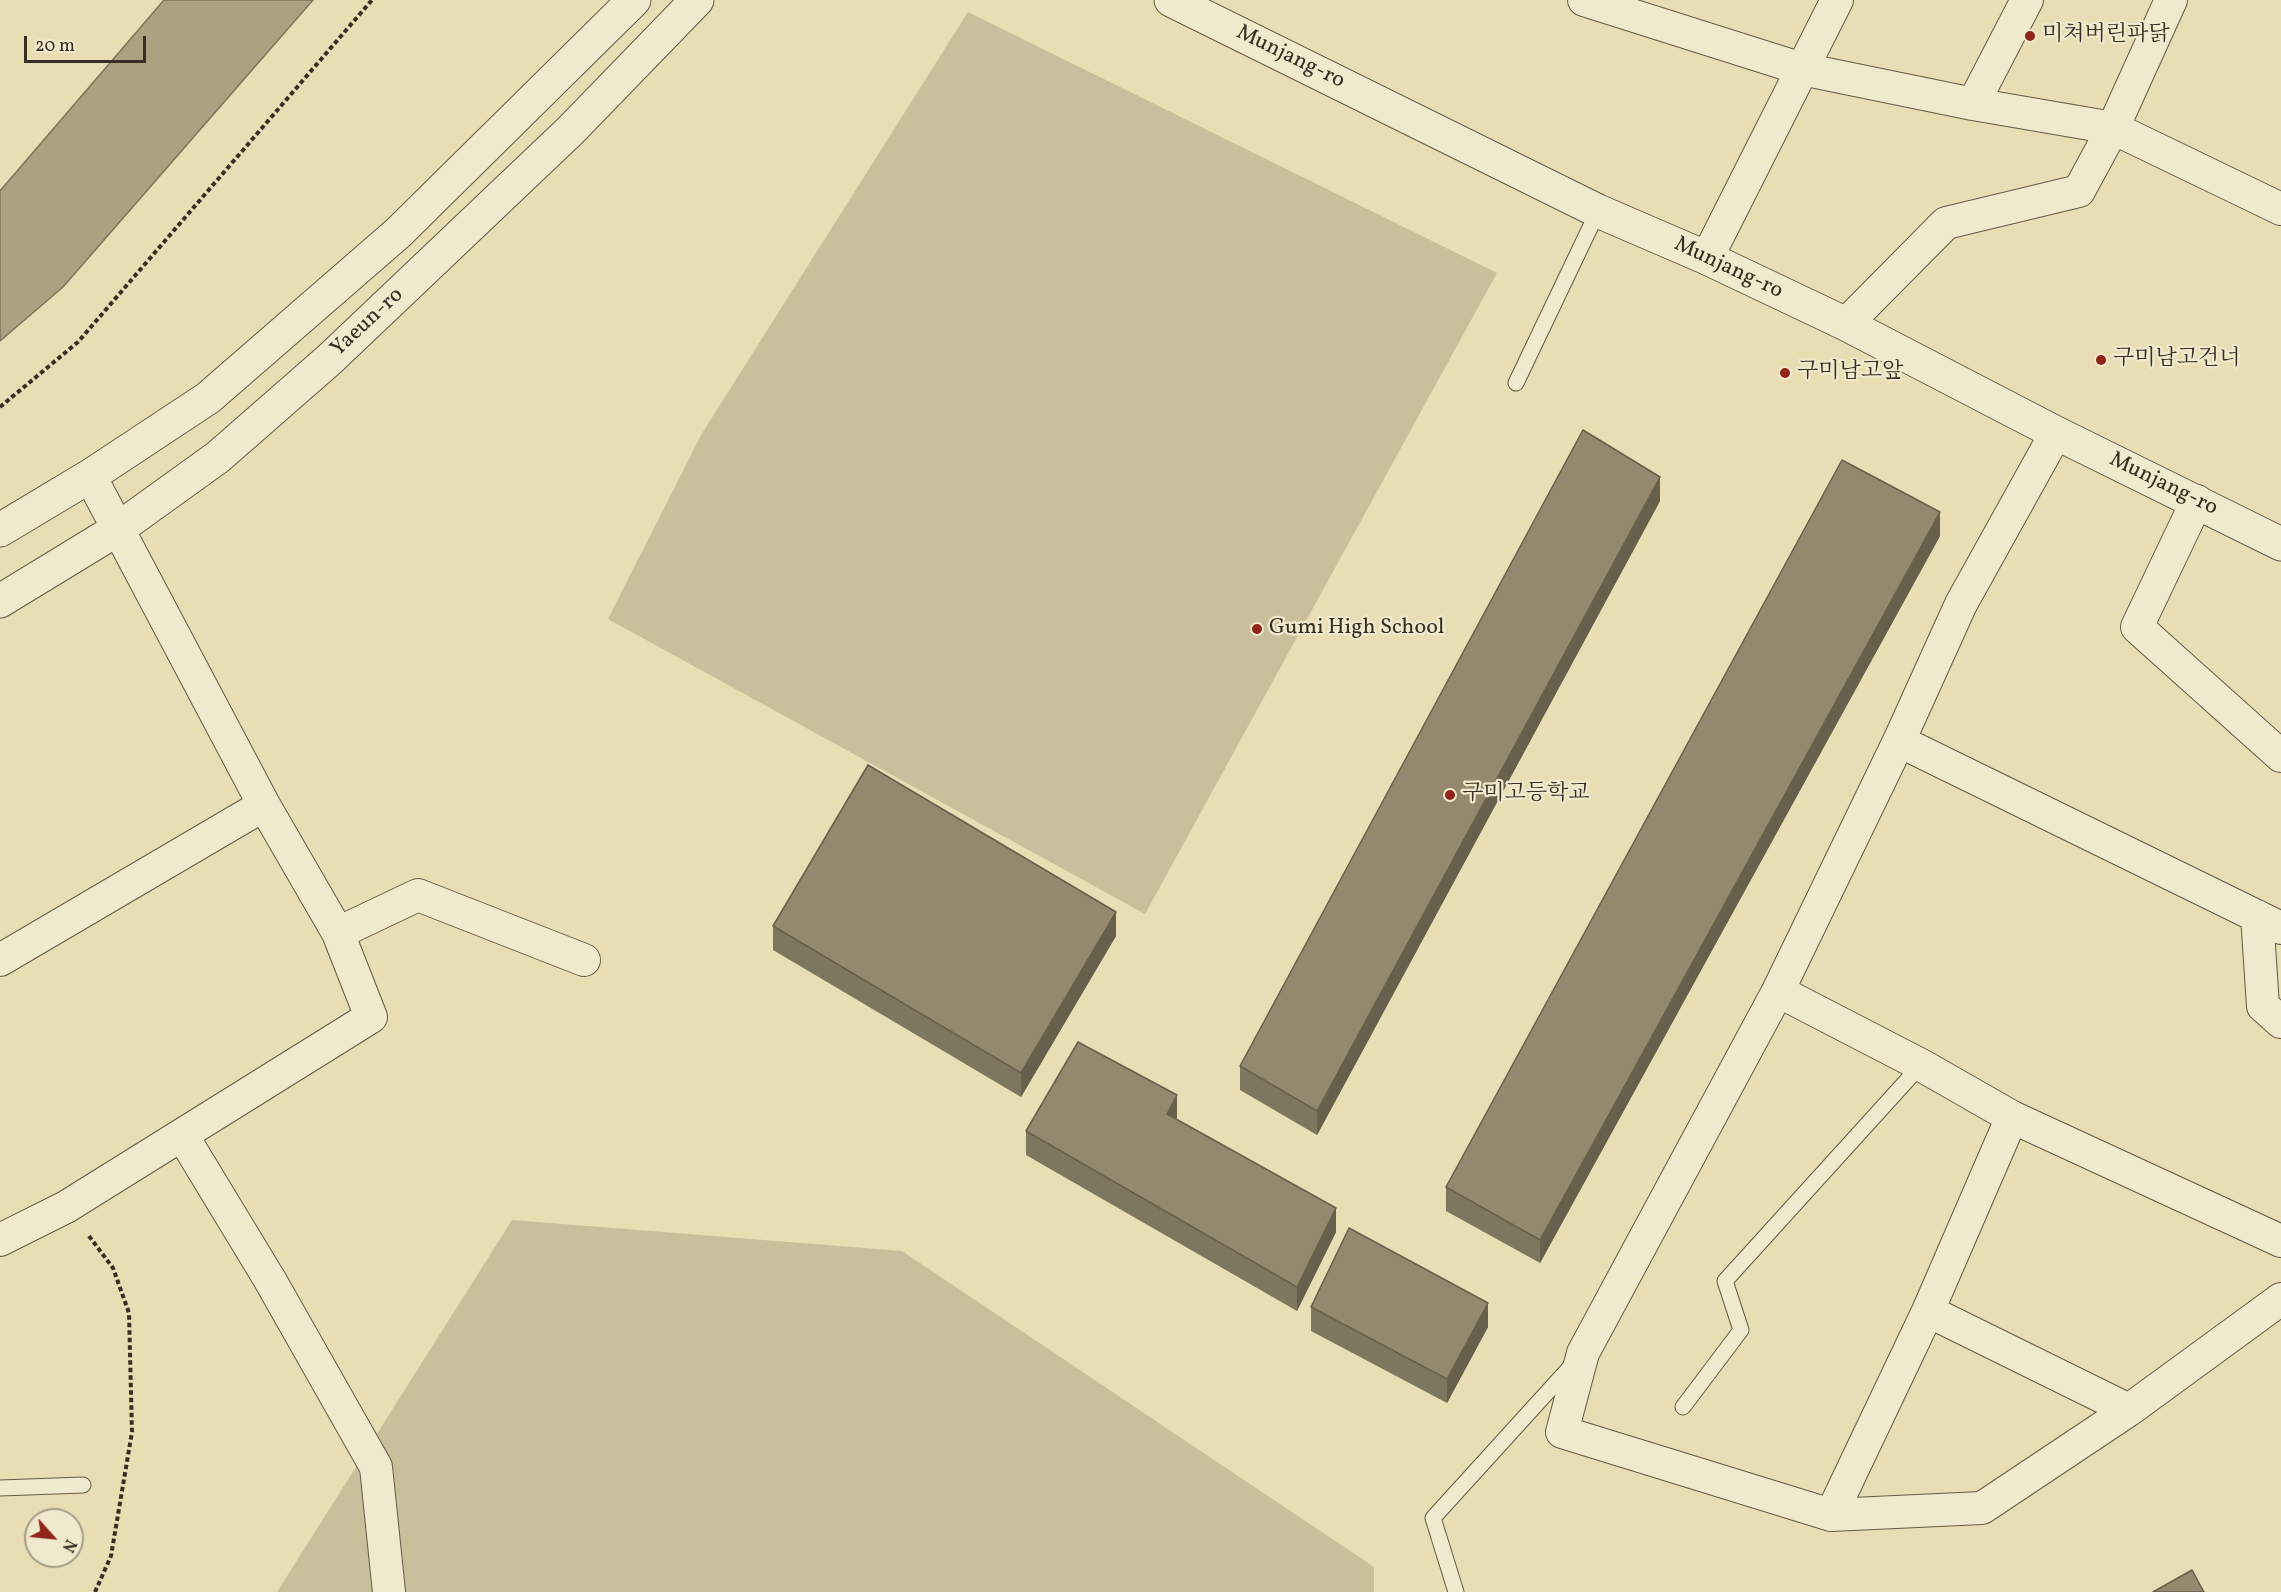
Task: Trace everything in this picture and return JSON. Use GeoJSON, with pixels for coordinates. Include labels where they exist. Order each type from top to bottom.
{"type":"FeatureCollection","features":[{"type":"Feature","properties":{"kind":"street"},"geometry":{"type":"LineString","coordinates":[[0,530],[90,476],[208,398],[388,241],[634,0]]}},
{"type":"Feature","properties":{"kind":"street","name":"Yaeun-ro"},"geometry":{"type":"LineString","coordinates":[[0,601],[118,529],[218,457],[330,359],[571,130],[698,0]]}},
{"type":"Feature","properties":{"kind":"street","name":"Munjang-ro"},"geometry":{"type":"LineString","coordinates":[[1171,0],[1598,211],[1707,258],[1846,324],[2056,433],[2281,544]]}},
{"type":"Feature","properties":{"kind":"street"},"geometry":{"type":"LineString","coordinates":[[1584,0],[1802,69],[1973,104],[2113,128],[2281,209]]}},
{"type":"Feature","properties":{"kind":"street"},"geometry":{"type":"LineString","coordinates":[[1707,258],[1837,0]]}},
{"type":"Feature","properties":{"kind":"street"},"geometry":{"type":"LineString","coordinates":[[1973,104],[2027,0]]}},
{"type":"Feature","properties":{"kind":"street"},"geometry":{"type":"LineString","coordinates":[[1846,324],[1946,223],[2079,191],[2113,128],[2171,0]]}},
{"type":"Feature","properties":{"kind":"street"},"geometry":{"type":"LineString","coordinates":[[2056,433],[1961,604],[1899,741],[1778,991],[1583,1353],[1562,1432],[1831,1515],[1982,1508],[2129,1410],[2281,1299]]}},
{"type":"Feature","properties":{"kind":"street"},"geometry":{"type":"LineString","coordinates":[[0,1240],[66,1207],[371,1017],[338,933],[264,805],[90,476]]}},
{"type":"Feature","properties":{"kind":"street"},"geometry":{"type":"LineString","coordinates":[[2197,501],[2137,627],[2281,756]]}},
{"type":"Feature","properties":{"kind":"street"},"geometry":{"type":"LineString","coordinates":[[1899,741],[2269,922],[2263,1006],[2281,1022]]}},
{"type":"Feature","properties":{"kind":"street"},"geometry":{"type":"LineString","coordinates":[[0,960],[264,805]]}},
{"type":"Feature","properties":{"kind":"street"},"geometry":{"type":"LineString","coordinates":[[338,933],[418,895],[584,960]]}},
{"type":"Feature","properties":{"kind":"street"},"geometry":{"type":"LineString","coordinates":[[1778,991],[1921,1065],[2012,1117],[2281,1241]]}},
{"type":"Feature","properties":{"kind":"street"},"geometry":{"type":"LineString","coordinates":[[1831,1515],[1928,1311],[2012,1117]]}},
{"type":"Feature","properties":{"kind":"street"},"geometry":{"type":"LineString","coordinates":[[182,1135],[270,1280],[376,1467],[389,1592]]}},
{"type":"Feature","properties":{"kind":"street"},"geometry":{"type":"LineString","coordinates":[[1928,1311],[2129,1410]]}},
{"type":"Feature","properties":{"kind":"lane"},"geometry":{"type":"LineString","coordinates":[[1516,383],[1598,211]]}},
{"type":"Feature","properties":{"kind":"lane"},"geometry":{"type":"LineString","coordinates":[[1683,1407],[1741,1330],[1725,1281],[1921,1065]]}},
{"type":"Feature","properties":{"kind":"lane"},"geometry":{"type":"LineString","coordinates":[[1456,1592],[1433,1518],[1583,1353]]}},
{"type":"Feature","properties":{"kind":"lane"},"geometry":{"type":"LineString","coordinates":[[0,1488],[83,1485]]}},
{"type":"Feature","properties":{"kind":"path"},"geometry":{"type":"LineString","coordinates":[[0,407],[78,342],[372,0]]}},
{"type":"Feature","properties":{"kind":"path"},"geometry":{"type":"LineString","coordinates":[[66,1207],[113,1268],[129,1313],[132,1432],[111,1557],[95,1592]]}},
{"type":"Feature","properties":{"kind":"shaded area"},"geometry":{"type":"Polygon","coordinates":[[[164,0],[313,0],[63,287],[0,341],[0,191],[164,0]]]}},
{"type":"Feature","properties":{"kind":"shaded area"},"geometry":{"type":"Polygon","coordinates":[[[968,12],[1497,273],[1145,914],[608,619],[701,435],[968,12]]]}},
{"type":"Feature","properties":{"kind":"shaded area"},"geometry":{"type":"Polygon","coordinates":[[[512,1220],[902,1251],[1374,1567],[1374,1592],[277,1592],[512,1220]]]}},
{"type":"Feature","properties":{"kind":"building","name":"구미고등학교"},"geometry":{"type":"Polygon","coordinates":[[[1583,430],[1660,477],[1317,1111],[1240,1066],[1583,430]]]}},
{"type":"Feature","properties":{"kind":"building"},"geometry":{"type":"Polygon","coordinates":[[[1842,460],[1940,512],[1540,1240],[1446,1187],[1842,460]]]}},
{"type":"Feature","properties":{"kind":"building"},"geometry":{"type":"Polygon","coordinates":[[[868,765],[1116,912],[1021,1073],[773,926],[868,765]]]}},
{"type":"Feature","properties":{"kind":"building"},"geometry":{"type":"Polygon","coordinates":[[[1078,1042],[1177,1095],[1167,1114],[1336,1208],[1297,1287],[1026,1131],[1078,1042]]]}},
{"type":"Feature","properties":{"kind":"building"},"geometry":{"type":"Polygon","coordinates":[[[1349,1228],[1488,1303],[1447,1379],[1311,1307],[1349,1228]]]}},
{"type":"Feature","properties":{"kind":"building"},"geometry":{"type":"Polygon","coordinates":[[[2192,1570],[2204,1592],[2153,1592],[2192,1570]]]}},
{"type":"Feature","properties":{"kind":"place","name":"미쳐버린파닭"},"geometry":{"type":"Point","coordinates":[2030,36]}},
{"type":"Feature","properties":{"kind":"place","name":"구미남고건너"},"geometry":{"type":"Point","coordinates":[2101,360]}},
{"type":"Feature","properties":{"kind":"place","name":"구미남고앞"},"geometry":{"type":"Point","coordinates":[1785,373]}},
{"type":"Feature","properties":{"kind":"place","name":"Gumi High School"},"geometry":{"type":"Point","coordinates":[1257,629]}},
{"type":"Feature","properties":{"kind":"place","name":"구미고등학교"},"geometry":{"type":"Point","coordinates":[1450,795]}}]}
